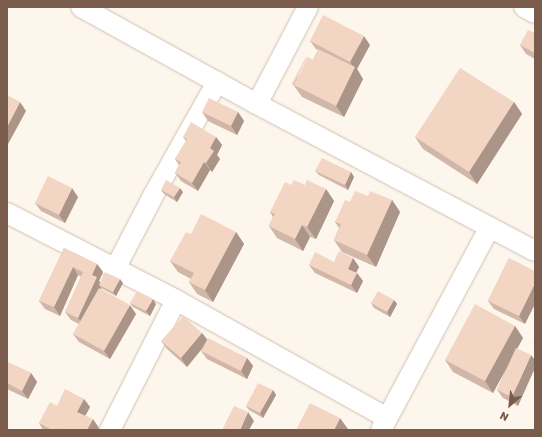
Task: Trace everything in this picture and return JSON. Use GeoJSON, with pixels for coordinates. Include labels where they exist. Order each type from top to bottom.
{"type":"FeatureCollection","features":[{"type":"Feature","properties":{"kind":"street"},"geometry":{"type":"LineString","coordinates":[[81,7],[257,104],[535,251]]}},
{"type":"Feature","properties":{"kind":"street"},"geometry":{"type":"LineString","coordinates":[[257,104],[308,7]]}},
{"type":"Feature","properties":{"kind":"street"},"geometry":{"type":"LineString","coordinates":[[524,7],[535,13]]}},
{"type":"Feature","properties":{"kind":"street"},"geometry":{"type":"LineString","coordinates":[[116,269],[153,196],[217,82]]}},
{"type":"Feature","properties":{"kind":"street"},"geometry":{"type":"LineString","coordinates":[[7,213],[176,300],[384,424],[490,227]]}},
{"type":"Feature","properties":{"kind":"street"},"geometry":{"type":"LineString","coordinates":[[110,430],[176,300]]}},
{"type":"Feature","properties":{"kind":"building"},"geometry":{"type":"Polygon","coordinates":[[[323,15],[364,36],[350,62],[310,41],[323,15]]]}},
{"type":"Feature","properties":{"kind":"building"},"geometry":{"type":"Polygon","coordinates":[[[528,30],[535,33],[535,53],[520,45],[528,30]]]}},
{"type":"Feature","properties":{"kind":"building"},"geometry":{"type":"Polygon","coordinates":[[[318,49],[355,67],[336,106],[294,85],[308,57],[313,60],[318,49]]]}},
{"type":"Feature","properties":{"kind":"building"},"geometry":{"type":"Polygon","coordinates":[[[306,57],[307,58],[294,84],[292,83],[306,57]]]}},
{"type":"Feature","properties":{"kind":"building"},"geometry":{"type":"Polygon","coordinates":[[[460,68],[514,102],[469,172],[415,137],[460,68]]]}},
{"type":"Feature","properties":{"kind":"building"},"geometry":{"type":"Polygon","coordinates":[[[7,95],[20,102],[7,127],[7,95]]]}},
{"type":"Feature","properties":{"kind":"building"},"geometry":{"type":"Polygon","coordinates":[[[209,98],[238,112],[231,126],[202,112],[209,98]]]}},
{"type":"Feature","properties":{"kind":"building"},"geometry":{"type":"Polygon","coordinates":[[[191,122],[216,137],[210,148],[214,151],[206,163],[204,162],[192,183],[175,173],[181,162],[175,159],[187,139],[183,137],[191,122]]]}},
{"type":"Feature","properties":{"kind":"building"},"geometry":{"type":"Polygon","coordinates":[[[322,158],[351,172],[345,185],[315,171],[322,158]]]}},
{"type":"Feature","properties":{"kind":"building"},"geometry":{"type":"Polygon","coordinates":[[[48,176],[72,188],[59,215],[35,203],[48,176]]]}},
{"type":"Feature","properties":{"kind":"building"},"geometry":{"type":"Polygon","coordinates":[[[166,180],[180,188],[174,197],[161,190],[166,180]]]}},
{"type":"Feature","properties":{"kind":"building"},"geometry":{"type":"Polygon","coordinates":[[[294,180],[305,185],[307,180],[326,189],[307,227],[302,225],[295,239],[269,226],[275,214],[270,212],[285,182],[291,185],[294,180]]]}},
{"type":"Feature","properties":{"kind":"building"},"geometry":{"type":"Polygon","coordinates":[[[355,191],[368,196],[370,191],[392,200],[367,255],[334,240],[341,224],[335,222],[345,200],[350,202],[355,191]]]}},
{"type":"Feature","properties":{"kind":"building"},"geometry":{"type":"Polygon","coordinates":[[[201,214],[236,232],[205,290],[189,282],[194,273],[170,261],[186,232],[191,234],[201,214]]]}},
{"type":"Feature","properties":{"kind":"building"},"geometry":{"type":"Polygon","coordinates":[[[64,248],[97,264],[92,275],[97,277],[78,318],[65,312],[83,272],[73,267],[54,307],[39,301],[64,248]]]}},
{"type":"Feature","properties":{"kind":"building"},"geometry":{"type":"Polygon","coordinates":[[[339,251],[353,258],[348,269],[357,273],[351,285],[309,265],[315,252],[334,262],[339,251]]]}},
{"type":"Feature","properties":{"kind":"building"},"geometry":{"type":"Polygon","coordinates":[[[509,258],[535,271],[535,283],[519,316],[488,301],[509,258]]]}},
{"type":"Feature","properties":{"kind":"building"},"geometry":{"type":"Polygon","coordinates":[[[105,272],[120,279],[113,292],[99,285],[105,272]]]}},
{"type":"Feature","properties":{"kind":"building"},"geometry":{"type":"Polygon","coordinates":[[[99,288],[130,305],[104,351],[73,334],[99,288]]]}},
{"type":"Feature","properties":{"kind":"building"},"geometry":{"type":"Polygon","coordinates":[[[137,291],[153,299],[146,311],[130,303],[137,291]]]}},
{"type":"Feature","properties":{"kind":"building"},"geometry":{"type":"Polygon","coordinates":[[[378,291],[394,300],[387,312],[371,303],[378,291]]]}},
{"type":"Feature","properties":{"kind":"building"},"geometry":{"type":"Polygon","coordinates":[[[475,304],[515,326],[485,381],[445,360],[475,304]]]}},
{"type":"Feature","properties":{"kind":"building"},"geometry":{"type":"Polygon","coordinates":[[[183,316],[202,333],[181,358],[161,341],[183,316]]]}},
{"type":"Feature","properties":{"kind":"building"},"geometry":{"type":"Polygon","coordinates":[[[208,338],[247,358],[241,371],[201,351],[208,338]]]}},
{"type":"Feature","properties":{"kind":"building"},"geometry":{"type":"Polygon","coordinates":[[[516,348],[531,355],[512,397],[497,390],[516,348]]]}},
{"type":"Feature","properties":{"kind":"building"},"geometry":{"type":"Polygon","coordinates":[[[7,362],[31,373],[22,391],[7,383],[7,362]]]}},
{"type":"Feature","properties":{"kind":"building"},"geometry":{"type":"Polygon","coordinates":[[[258,383],[273,390],[260,413],[246,406],[258,383]]]}},
{"type":"Feature","properties":{"kind":"building"},"geometry":{"type":"Polygon","coordinates":[[[65,389],[84,399],[77,412],[93,419],[87,430],[66,430],[63,428],[63,430],[52,430],[39,423],[50,402],[57,406],[65,389]]]}},
{"type":"Feature","properties":{"kind":"building"},"geometry":{"type":"Polygon","coordinates":[[[310,403],[340,418],[334,430],[296,430],[310,403]]]}},
{"type":"Feature","properties":{"kind":"building"},"geometry":{"type":"Polygon","coordinates":[[[234,406],[248,412],[240,430],[222,430],[234,406]]]}}]}
